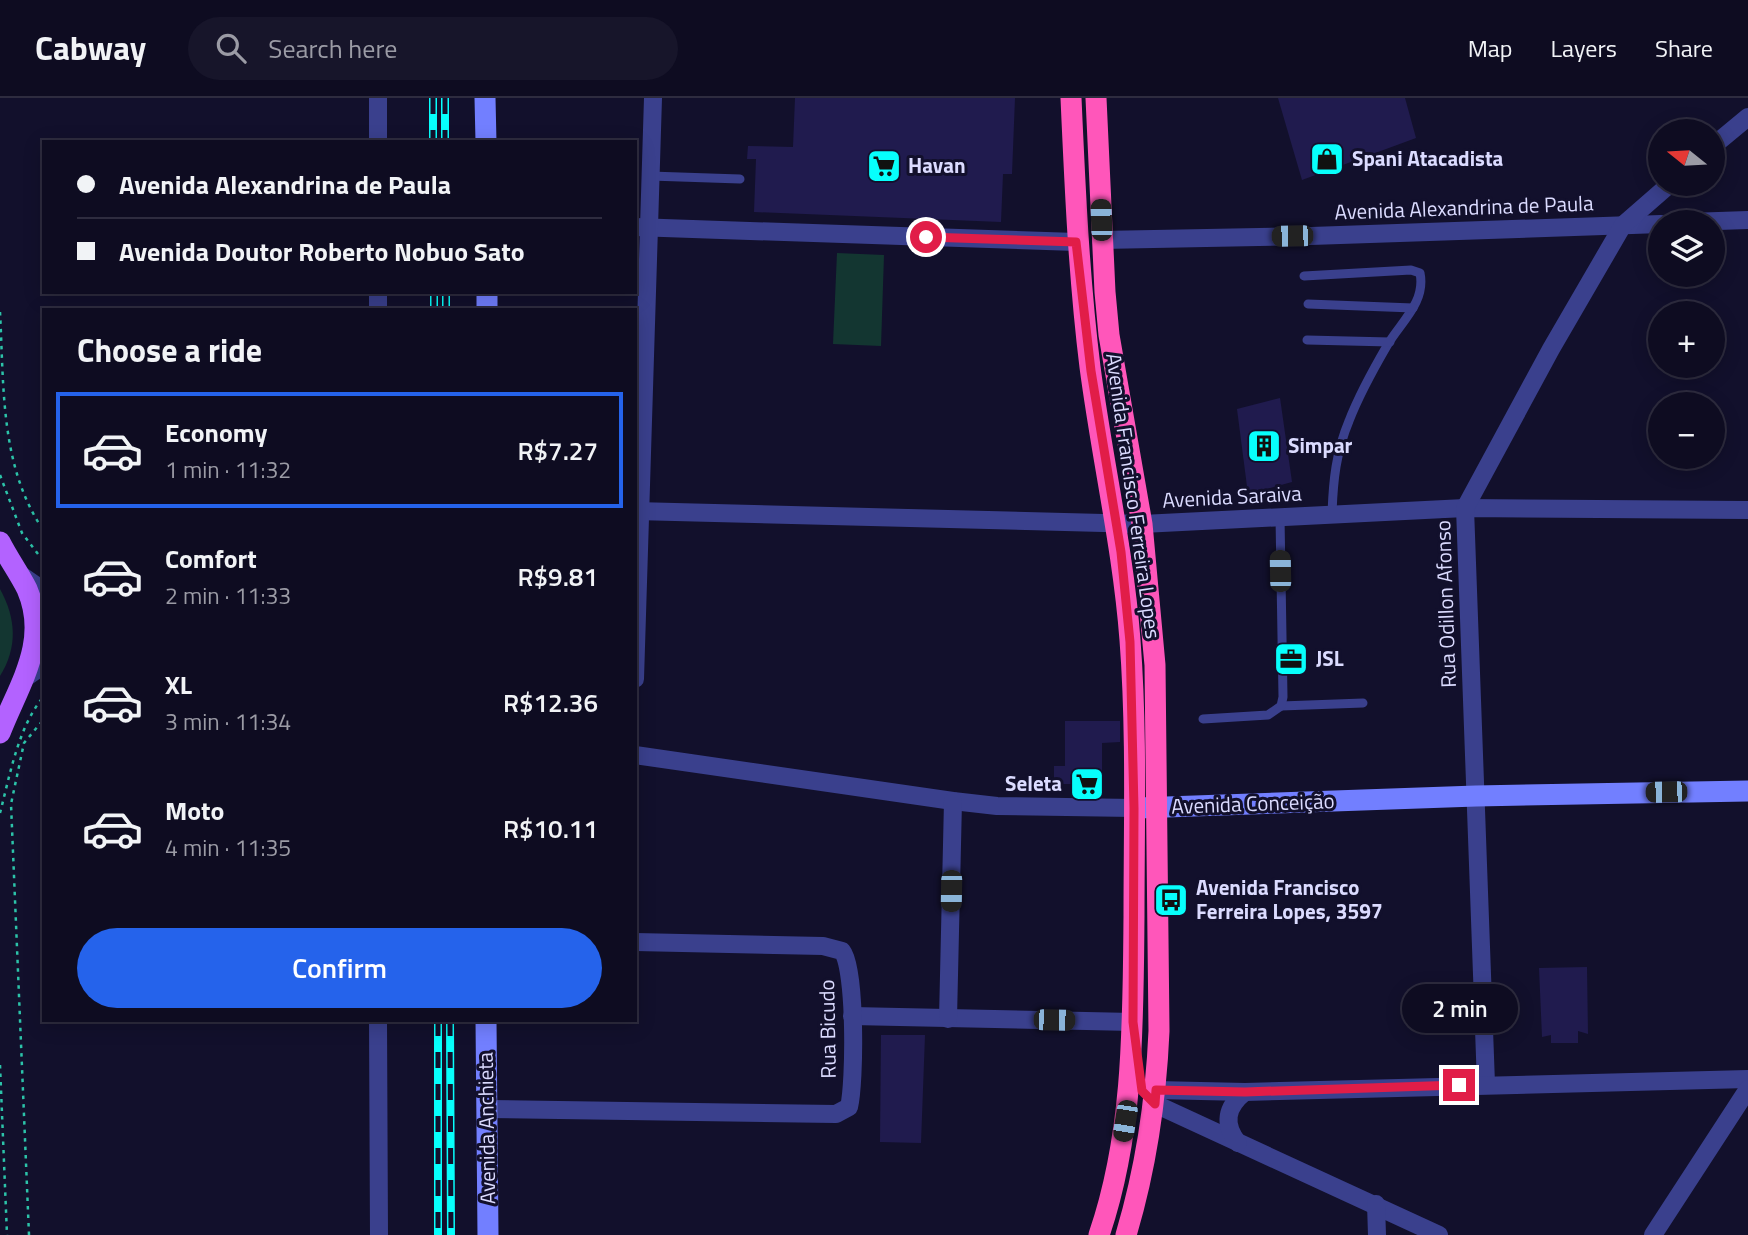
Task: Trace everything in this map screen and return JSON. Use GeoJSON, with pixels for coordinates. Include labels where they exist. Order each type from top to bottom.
{"type":"FeatureCollection","features":[{"type":"Feature","properties":{"kind":"highway","name":"Avenida Francisco Ferreira Lopes"},"geometry":{"type":"LineString","coordinates":[[1072,98],[1076,242],[1091,371],[1116,524],[1130,642],[1134,808],[1133,1022],[1125,1121],[1116,1172],[1099,1235]]}},
{"type":"Feature","properties":{"kind":"highway","name":"Avenida Francisco Ferreira Lopes"},"geometry":{"type":"LineString","coordinates":[[1097,98],[1101,240],[1109,335],[1142,524],[1156,665],[1159,1031],[1156,1097],[1126,1235]]}},
{"type":"Feature","properties":{"kind":"highway"},"geometry":{"type":"LineString","coordinates":[[1133,1022],[1142,1091],[1156,1097]]}},
{"type":"Feature","properties":{"kind":"main road"},"geometry":{"type":"LineString","coordinates":[[0,542],[32,604],[36,623],[32,661],[0,733]]}},
{"type":"Feature","properties":{"kind":"main road"},"geometry":{"type":"LineString","coordinates":[[0,555],[15,570]]}},
{"type":"Feature","properties":{"kind":"main road"},"geometry":{"type":"LineString","coordinates":[[0,709],[22,683]]}},
{"type":"Feature","properties":{"kind":"street"},"geometry":{"type":"LineString","coordinates":[[378,98],[378,140]]}},
{"type":"Feature","properties":{"kind":"street"},"geometry":{"type":"LineString","coordinates":[[485,98],[486,140]]}},
{"type":"Feature","properties":{"kind":"street"},"geometry":{"type":"LineString","coordinates":[[637,567],[642,227],[650,176],[653,98]]}},
{"type":"Feature","properties":{"kind":"street"},"geometry":{"type":"LineString","coordinates":[[1726,135],[1748,117]]}},
{"type":"Feature","properties":{"kind":"street","name":"Rua Odillon Afonso"},"geometry":{"type":"LineString","coordinates":[[1486,1084],[1465,508],[1551,349],[1623,225],[1656,196]]}},
{"type":"Feature","properties":{"kind":"street"},"geometry":{"type":"LineString","coordinates":[[1725,221],[1748,220]]}},
{"type":"Feature","properties":{"kind":"street","name":"Avenida Alexandrina de Paula"},"geometry":{"type":"LineString","coordinates":[[1101,240],[1648,224]]}},
{"type":"Feature","properties":{"kind":"street"},"geometry":{"type":"LineString","coordinates":[[642,227],[1076,242]]}},
{"type":"Feature","properties":{"kind":"street","name":"Avenida Saraiva"},"geometry":{"type":"LineString","coordinates":[[638,511],[1142,524],[1465,508],[1748,510]]}},
{"type":"Feature","properties":{"kind":"street"},"geometry":{"type":"LineString","coordinates":[[15,570],[42,590]]}},
{"type":"Feature","properties":{"kind":"street"},"geometry":{"type":"LineString","coordinates":[[22,683],[42,667]]}},
{"type":"Feature","properties":{"kind":"street","name":"Avenida Conceição"},"geometry":{"type":"LineString","coordinates":[[637,755],[997,806],[1134,808],[1476,796],[1748,791]]}},
{"type":"Feature","properties":{"kind":"street"},"geometry":{"type":"LineString","coordinates":[[948,1019],[953,801]]}},
{"type":"Feature","properties":{"kind":"street","name":"Rua Bicudo"},"geometry":{"type":"LineString","coordinates":[[486,1109],[836,1114],[849,1107],[852,1016],[850,970],[842,951],[823,946],[637,942]]}},
{"type":"Feature","properties":{"kind":"street"},"geometry":{"type":"LineString","coordinates":[[852,1016],[1133,1022]]}},
{"type":"Feature","properties":{"kind":"street"},"geometry":{"type":"LineString","coordinates":[[379,1022],[379,1235]]}},
{"type":"Feature","properties":{"kind":"street","name":"Avenida Anchieta"},"geometry":{"type":"LineString","coordinates":[[486,1022],[488,1235]]}},
{"type":"Feature","properties":{"kind":"street"},"geometry":{"type":"LineString","coordinates":[[1156,1097],[1486,1084],[1748,1079]]}},
{"type":"Feature","properties":{"kind":"street"},"geometry":{"type":"LineString","coordinates":[[1653,1235],[1748,1089]]}},
{"type":"Feature","properties":{"kind":"street"},"geometry":{"type":"LineString","coordinates":[[1238,1143],[1228,1128],[1227,1119],[1234,1102],[1245,1092]]}},
{"type":"Feature","properties":{"kind":"street"},"geometry":{"type":"LineString","coordinates":[[1156,1097],[1238,1143],[1439,1235]]}},
{"type":"Feature","properties":{"kind":"street"},"geometry":{"type":"LineString","coordinates":[[1376,1204],[1377,1235]]}},
{"type":"Feature","properties":{"kind":"lane"},"geometry":{"type":"LineString","coordinates":[[650,176],[740,179]]}},
{"type":"Feature","properties":{"kind":"lane"},"geometry":{"type":"LineString","coordinates":[[1304,276],[1411,270],[1420,274],[1422,282],[1413,308],[1390,342],[1349,419],[1333,474],[1332,515]]}},
{"type":"Feature","properties":{"kind":"lane"},"geometry":{"type":"LineString","coordinates":[[1308,304],[1413,308]]}},
{"type":"Feature","properties":{"kind":"lane"},"geometry":{"type":"LineString","coordinates":[[1307,340],[1390,342]]}},
{"type":"Feature","properties":{"kind":"lane"},"geometry":{"type":"LineString","coordinates":[[1280,517],[1281,706]]}},
{"type":"Feature","properties":{"kind":"lane"},"geometry":{"type":"LineString","coordinates":[[1203,719],[1268,715],[1281,706],[1363,704]]}},
{"type":"Feature","properties":{"kind":"path"},"geometry":{"type":"LineString","coordinates":[[0,312],[8,442],[16,481],[42,527]]}},
{"type":"Feature","properties":{"kind":"path"},"geometry":{"type":"LineString","coordinates":[[0,475],[22,533],[42,559]]}},
{"type":"Feature","properties":{"kind":"path"},"geometry":{"type":"LineString","coordinates":[[0,813],[26,727],[42,698]]}},
{"type":"Feature","properties":{"kind":"path"},"geometry":{"type":"LineString","coordinates":[[29,1235],[11,804],[24,743],[42,721]]}},
{"type":"Feature","properties":{"kind":"path"},"geometry":{"type":"LineString","coordinates":[[0,1065],[7,1235]]}},
{"type":"Feature","properties":{"kind":"green space"},"geometry":{"type":"Polygon","coordinates":[[[837,253],[884,255],[881,346],[833,344],[837,253]]]}},
{"type":"Feature","properties":{"kind":"green space"},"geometry":{"type":"Polygon","coordinates":[[[0,589],[9,611],[13,632],[10,654],[0,676],[0,589]]]}},
{"type":"Feature","properties":{"kind":"building","name":"Havan"},"geometry":{"type":"Polygon","coordinates":[[[795,98],[1015,98],[1012,174],[1003,174],[1001,222],[754,212],[756,159],[747,159],[748,146],[793,147],[795,98]]]}},
{"type":"Feature","properties":{"kind":"building","name":"Spani Atacadista"},"geometry":{"type":"Polygon","coordinates":[[[1278,98],[1405,98],[1416,138],[1302,180],[1278,98]]]}},
{"type":"Feature","properties":{"kind":"building","name":"Simpar"},"geometry":{"type":"Polygon","coordinates":[[[1280,398],[1292,482],[1248,494],[1237,409],[1280,398]]]}},
{"type":"Feature","properties":{"kind":"building"},"geometry":{"type":"Polygon","coordinates":[[[1065,721],[1120,721],[1120,742],[1102,743],[1102,784],[1054,784],[1054,766],[1065,766],[1065,721]]]}},
{"type":"Feature","properties":{"kind":"building"},"geometry":{"type":"Polygon","coordinates":[[[1587,967],[1588,1034],[1578,1031],[1578,1043],[1551,1043],[1551,1035],[1542,1037],[1539,968],[1587,967]]]}},
{"type":"Feature","properties":{"kind":"building"},"geometry":{"type":"Polygon","coordinates":[[[881,1035],[925,1035],[921,1143],[880,1142],[881,1035]]]}},
{"type":"Feature","properties":{"kind":"railway"},"geometry":{"type":"LineString","coordinates":[[433,98],[433,140]]}},
{"type":"Feature","properties":{"kind":"railway"},"geometry":{"type":"LineString","coordinates":[[445,98],[445,140]]}},
{"type":"Feature","properties":{"kind":"railway"},"geometry":{"type":"LineString","coordinates":[[434,294],[434,308]]}},
{"type":"Feature","properties":{"kind":"railway"},"geometry":{"type":"LineString","coordinates":[[446,294],[446,308]]}},
{"type":"Feature","properties":{"kind":"railway"},"geometry":{"type":"LineString","coordinates":[[438,1022],[438,1235]]}},
{"type":"Feature","properties":{"kind":"railway"},"geometry":{"type":"LineString","coordinates":[[450,1022],[451,1235]]}},
{"type":"Feature","properties":{"kind":"place","name":"Spani Atacadista"},"geometry":{"type":"Point","coordinates":[1327,159]}},
{"type":"Feature","properties":{"kind":"place","name":"Havan"},"geometry":{"type":"Point","coordinates":[884,166]}},
{"type":"Feature","properties":{"kind":"place","name":"Simpar"},"geometry":{"type":"Point","coordinates":[1264,446]}},
{"type":"Feature","properties":{"kind":"place","name":"JSL"},"geometry":{"type":"Point","coordinates":[1291,659]}},
{"type":"Feature","properties":{"kind":"place","name":"Seleta"},"geometry":{"type":"Point","coordinates":[1087,784]}},
{"type":"Feature","properties":{"kind":"place","name":"Avenida Francisco Ferreira Lopes, 3597"},"geometry":{"type":"Point","coordinates":[1171,900]}},
{"type":"Feature","properties":{"kind":"route"},"geometry":{"type":"LineString","coordinates":[[926,237],[1076,242],[1091,371],[1121,552],[1130,642],[1134,808],[1133,1022],[1142,1091],[1155,1104],[1156,1090],[1245,1092],[1459,1085]]}}]}
